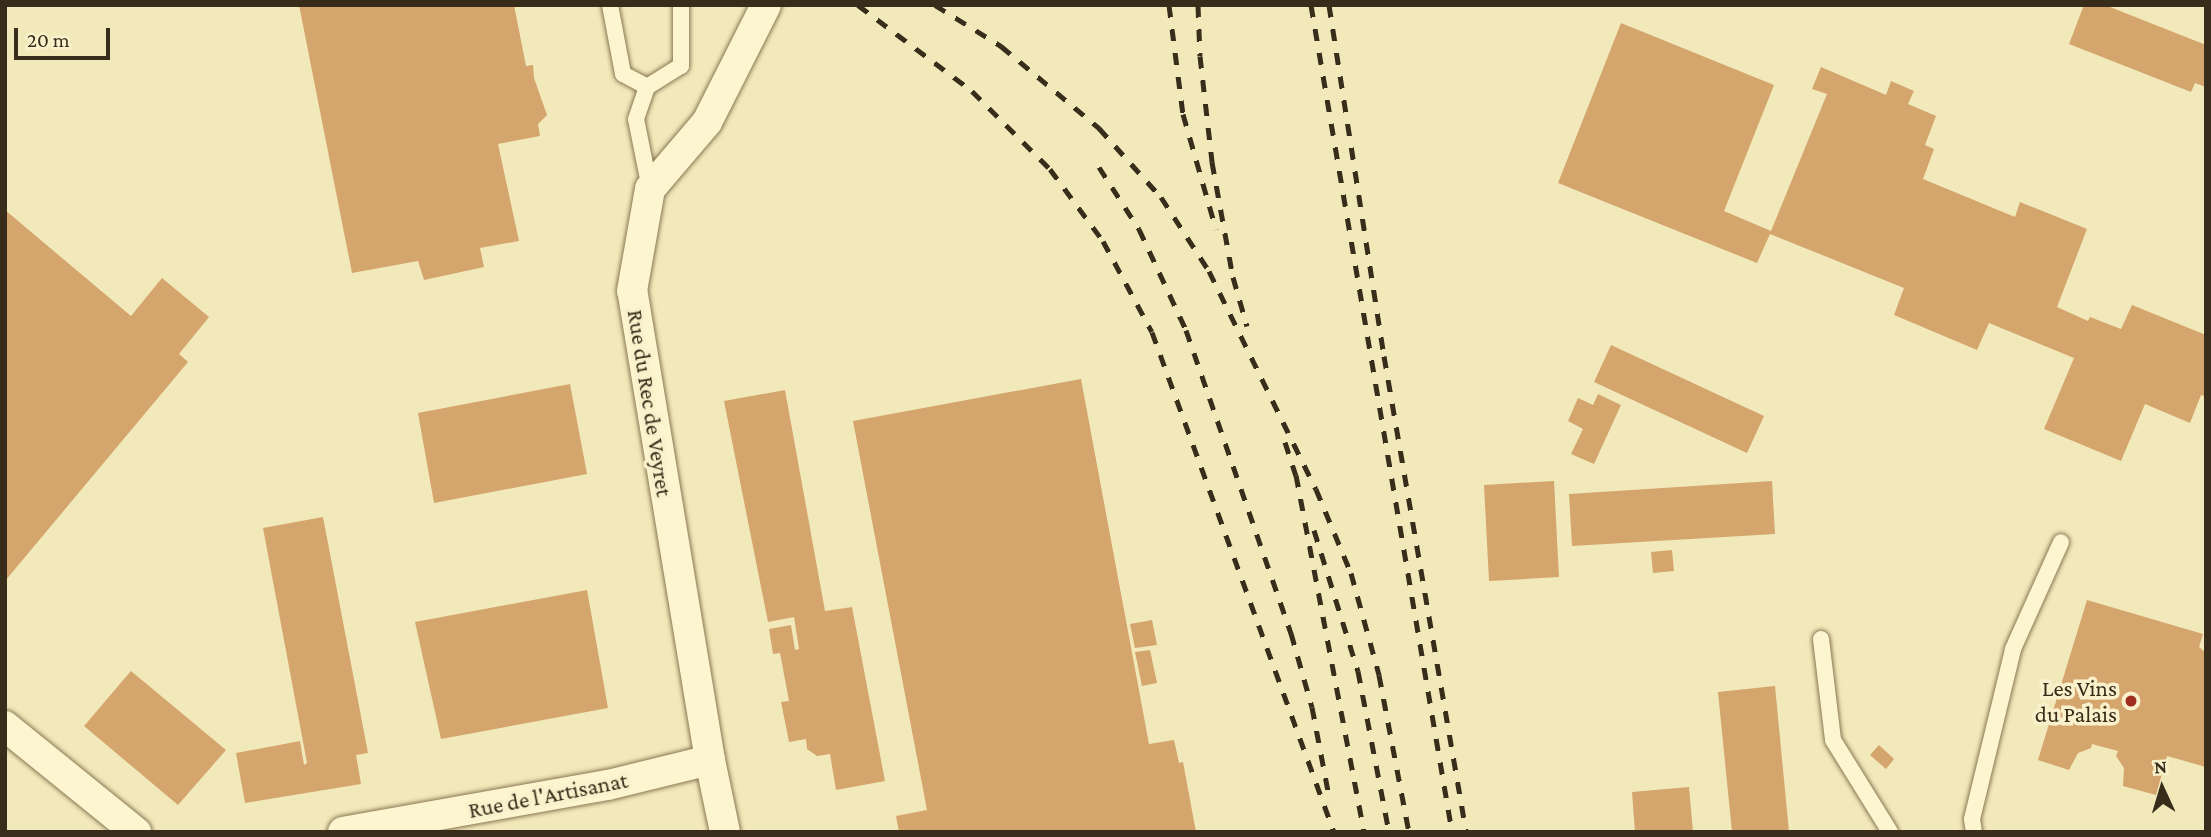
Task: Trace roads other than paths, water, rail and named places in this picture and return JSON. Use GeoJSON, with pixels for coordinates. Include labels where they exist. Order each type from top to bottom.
{"type":"FeatureCollection","features":[{"type":"Feature","properties":{"kind":"street"},"geometry":{"type":"LineString","coordinates":[[650,189],[708,122],[766,5]]}},
{"type":"Feature","properties":{"kind":"street","name":"Rue du Rec de Veyret"},"geometry":{"type":"LineString","coordinates":[[650,189],[632,291],[710,760],[726,832]]}},
{"type":"Feature","properties":{"kind":"street"},"geometry":{"type":"LineString","coordinates":[[5,726],[136,832]]}},
{"type":"Feature","properties":{"kind":"street","name":"Rue de l'Artisanat"},"geometry":{"type":"LineString","coordinates":[[343,832],[608,785],[710,760]]}},
{"type":"Feature","properties":{"kind":"lane"},"geometry":{"type":"LineString","coordinates":[[610,5],[624,74],[647,87]]}},
{"type":"Feature","properties":{"kind":"lane"},"geometry":{"type":"LineString","coordinates":[[650,189],[636,119],[647,87],[681,66],[681,5]]}},
{"type":"Feature","properties":{"kind":"lane"},"geometry":{"type":"LineString","coordinates":[[1974,832],[1972,819],[2012,649],[2061,542]]}},
{"type":"Feature","properties":{"kind":"lane"},"geometry":{"type":"LineString","coordinates":[[1821,639],[1833,740],[1890,832]]}},
{"type":"Feature","properties":{"kind":"railway"},"geometry":{"type":"LineString","coordinates":[[858,5],[972,91],[1050,169],[1103,241],[1152,332],[1334,832]]}},
{"type":"Feature","properties":{"kind":"railway"},"geometry":{"type":"LineString","coordinates":[[935,5],[1001,46],[1099,128],[1161,197],[1209,271],[1316,489],[1351,573],[1379,675],[1409,832]]}},
{"type":"Feature","properties":{"kind":"railway"},"geometry":{"type":"LineString","coordinates":[[1169,5],[1183,114],[1216,229]]}},
{"type":"Feature","properties":{"kind":"railway"},"geometry":{"type":"LineString","coordinates":[[1198,5],[1200,56],[1212,162],[1233,277],[1247,326]]}},
{"type":"Feature","properties":{"kind":"railway"},"geometry":{"type":"LineString","coordinates":[[1311,5],[1452,832]]}},
{"type":"Feature","properties":{"kind":"railway"},"geometry":{"type":"LineString","coordinates":[[1329,5],[1384,356],[1466,832]]}},
{"type":"Feature","properties":{"kind":"railway"},"geometry":{"type":"LineString","coordinates":[[1099,167],[1139,229],[1186,330],[1291,633],[1312,707],[1330,801]]}},
{"type":"Feature","properties":{"kind":"railway"},"geometry":{"type":"LineString","coordinates":[[1285,442],[1296,475],[1364,832]]}},
{"type":"Feature","properties":{"kind":"railway"},"geometry":{"type":"LineString","coordinates":[[1314,530],[1358,671],[1389,832]]}},
{"type":"Feature","properties":{"kind":"place","name":"Les Vins du Palais"},"geometry":{"type":"Point","coordinates":[2131,701]}}]}
